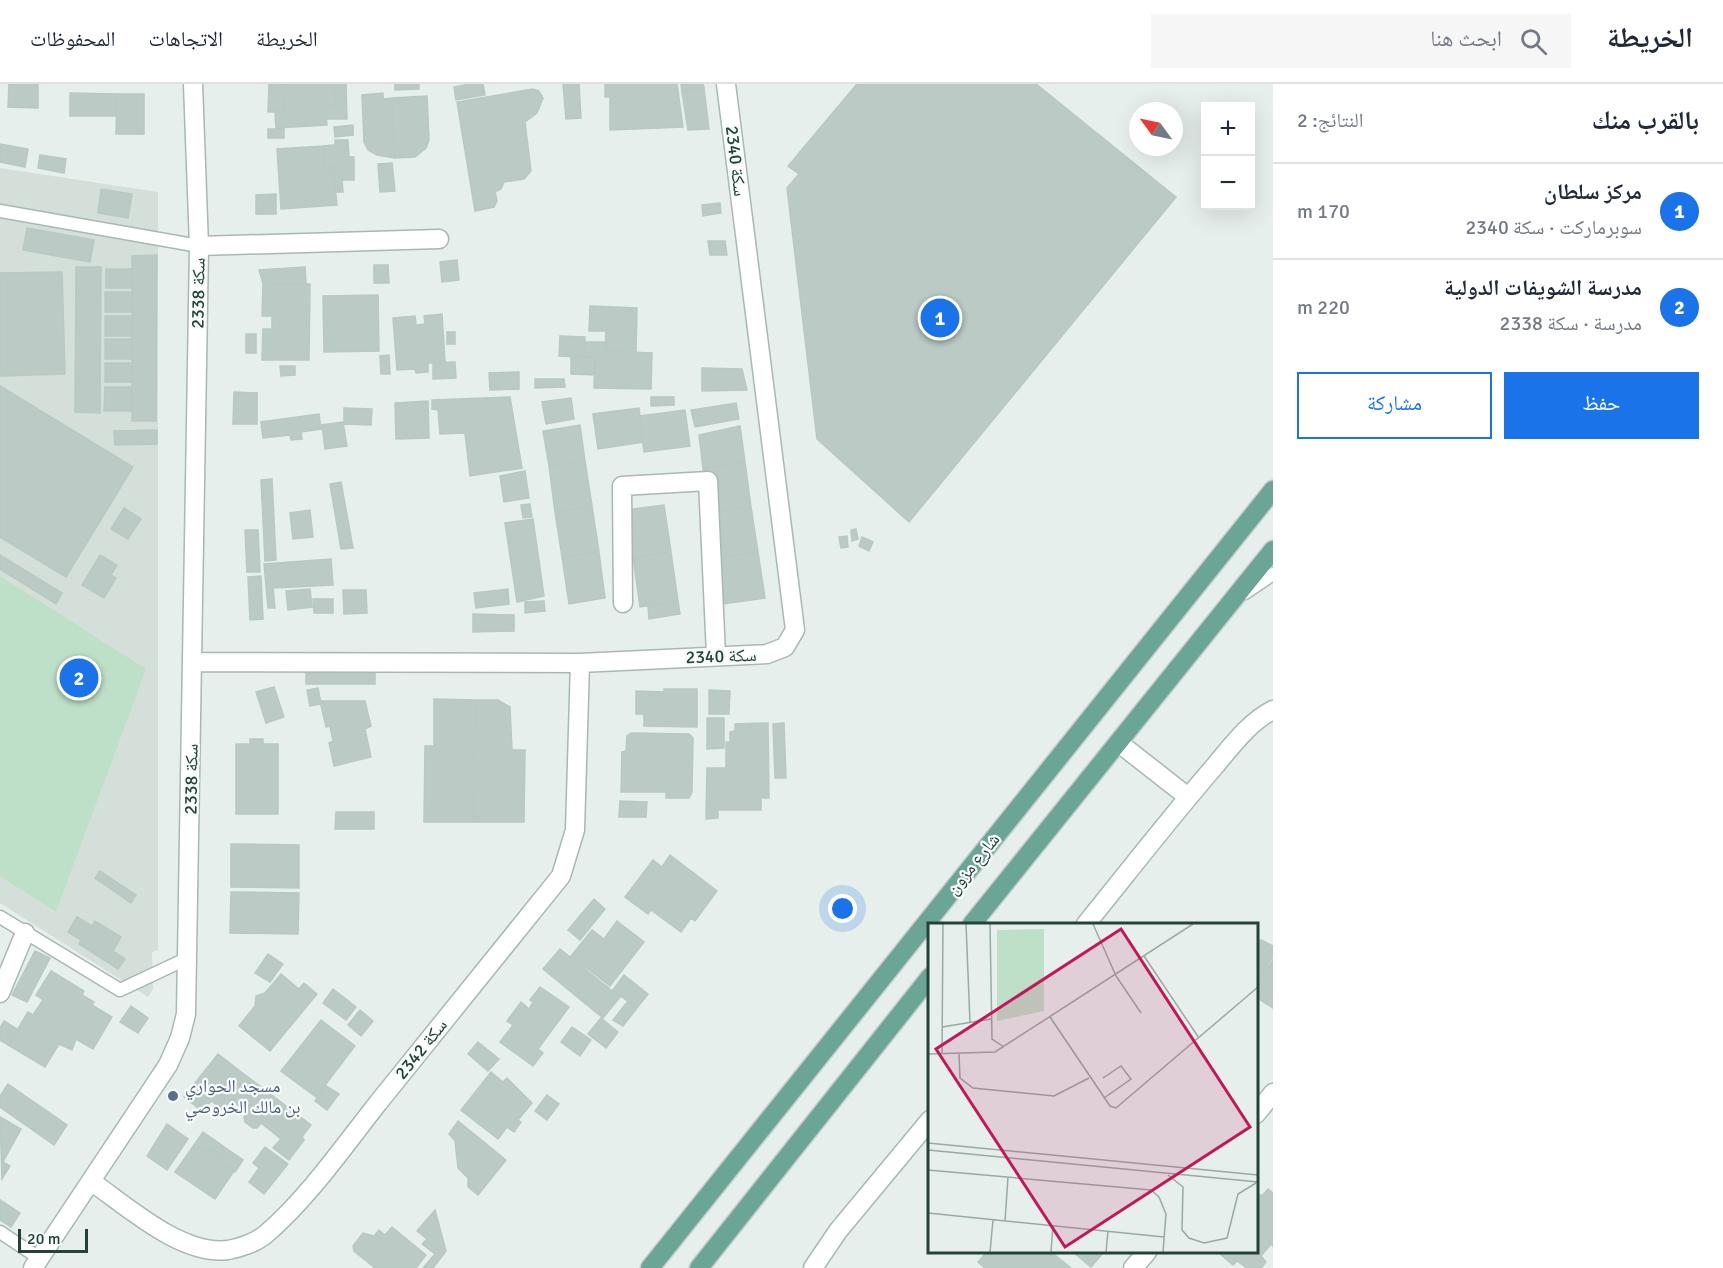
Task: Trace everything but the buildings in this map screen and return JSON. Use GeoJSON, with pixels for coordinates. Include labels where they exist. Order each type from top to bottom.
{"type":"FeatureCollection","features":[{"type":"Feature","properties":{"kind":"main road","name":"شارع مزون"},"geometry":{"type":"LineString","coordinates":[[650,1268],[1273,490]]}},
{"type":"Feature","properties":{"kind":"main road","name":"شارع مزون"},"geometry":{"type":"LineString","coordinates":[[973,923],[1273,550]]}},
{"type":"Feature","properties":{"kind":"main road"},"geometry":{"type":"LineString","coordinates":[[699,1268],[928,980]]}},
{"type":"Feature","properties":{"kind":"street","name":"سكة 2338"},"geometry":{"type":"LineString","coordinates":[[36,1263],[168,1065],[180,1038],[186,1014],[199,246],[193,84]]}},
{"type":"Feature","properties":{"kind":"street","name":"سكة 2340"},"geometry":{"type":"LineString","coordinates":[[193,662],[580,663],[767,654],[785,647],[795,630],[726,84]]}},
{"type":"Feature","properties":{"kind":"street","name":"سكة 2338"},"geometry":{"type":"LineString","coordinates":[[199,246],[439,239]]}},
{"type":"Feature","properties":{"kind":"street"},"geometry":{"type":"LineString","coordinates":[[623,603],[622,486],[708,481],[716,655]]}},
{"type":"Feature","properties":{"kind":"street","name":"سكة 2342"},"geometry":{"type":"LineString","coordinates":[[92,1182],[180,1241],[202,1247],[227,1250],[244,1245],[264,1236],[283,1217],[338,1153],[561,876],[575,830],[580,663]]}},
{"type":"Feature","properties":{"kind":"street"},"geometry":{"type":"LineString","coordinates":[[1087,923],[1188,797],[1242,735],[1264,714],[1273,710]]}},
{"type":"Feature","properties":{"kind":"street"},"geometry":{"type":"LineString","coordinates":[[1119,742],[1188,797]]}},
{"type":"Feature","properties":{"kind":"street"},"geometry":{"type":"LineString","coordinates":[[0,993],[26,933]]}},
{"type":"Feature","properties":{"kind":"street"},"geometry":{"type":"LineString","coordinates":[[1258,1113],[1273,1093]]}},
{"type":"Feature","properties":{"kind":"street"},"geometry":{"type":"LineString","coordinates":[[813,1268],[838,1231],[928,1122]]}},
{"type":"Feature","properties":{"kind":"lane"},"geometry":{"type":"LineString","coordinates":[[0,211],[199,246]]}},
{"type":"Feature","properties":{"kind":"lane"},"geometry":{"type":"LineString","coordinates":[[1232,602],[1273,574]]}},
{"type":"Feature","properties":{"kind":"lane"},"geometry":{"type":"LineString","coordinates":[[0,917],[120,990],[188,958]]}},
{"type":"Feature","properties":{"kind":"lane"},"geometry":{"type":"LineString","coordinates":[[0,1232],[36,1263]]}},
{"type":"Feature","properties":{"kind":"shaded area"},"geometry":{"type":"Polygon","coordinates":[[[0,168],[158,192],[158,950],[152,952],[153,989],[148,997],[0,903],[0,168]]]}},
{"type":"Feature","properties":{"kind":"green space"},"geometry":{"type":"Polygon","coordinates":[[[0,576],[146,669],[56,912],[0,876],[0,576]]]}},
{"type":"Feature","properties":{"kind":"place","name":"مركز سلطان"},"geometry":{"type":"Point","coordinates":[940,318]}},
{"type":"Feature","properties":{"kind":"place","name":"مدرسة الشويفات الدولية"},"geometry":{"type":"Point","coordinates":[79,678]}},
{"type":"Feature","properties":{"kind":"place","name":"مسجد الحواري بن مالك الخروصي"},"geometry":{"type":"Point","coordinates":[173,1096]}}]}
